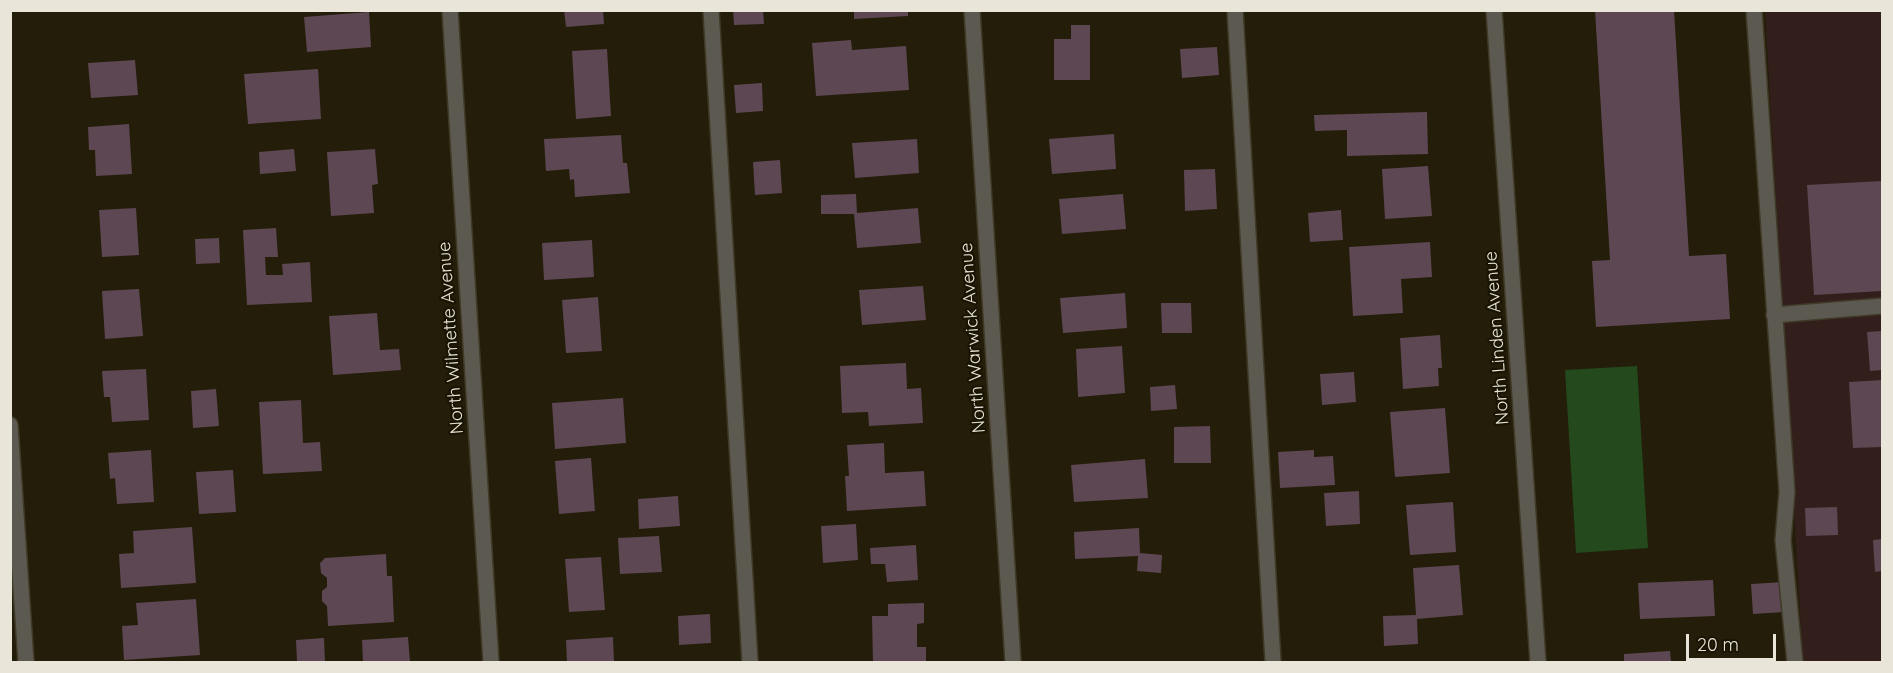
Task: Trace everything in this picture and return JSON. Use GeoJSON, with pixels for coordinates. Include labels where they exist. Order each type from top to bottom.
{"type":"FeatureCollection","features":[{"type":"Feature","properties":{"kind":"street","name":"North Wilmette Avenue"},"geometry":{"type":"LineString","coordinates":[[450,10],[491,663]]}},
{"type":"Feature","properties":{"kind":"street"},"geometry":{"type":"LineString","coordinates":[[711,10],[750,663]]}},
{"type":"Feature","properties":{"kind":"street","name":"North Warwick Avenue"},"geometry":{"type":"LineString","coordinates":[[972,10],[1012,663]]}},
{"type":"Feature","properties":{"kind":"street"},"geometry":{"type":"LineString","coordinates":[[1235,10],[1273,663]]}},
{"type":"Feature","properties":{"kind":"street","name":"North Linden Avenue"},"geometry":{"type":"LineString","coordinates":[[1494,10],[1538,663]]}},
{"type":"Feature","properties":{"kind":"street"},"geometry":{"type":"LineString","coordinates":[[1754,10],[1787,492],[1783,540],[1795,663]]}},
{"type":"Feature","properties":{"kind":"street"},"geometry":{"type":"LineString","coordinates":[[1774,315],[1882,306]]}},
{"type":"Feature","properties":{"kind":"street"},"geometry":{"type":"LineString","coordinates":[[10,424],[26,663]]}},
{"type":"Feature","properties":{"kind":"shaded area"},"geometry":{"type":"Polygon","coordinates":[[[1765,11],[1882,11],[1882,662],[1803,662],[1765,11]]]}},
{"type":"Feature","properties":{"kind":"green space"},"geometry":{"type":"Polygon","coordinates":[[[1637,366],[1648,548],[1576,553],[1565,370],[1637,366]]]}},
{"type":"Feature","properties":{"kind":"building"},"geometry":{"type":"Polygon","coordinates":[[[564,10],[603,10],[604,24],[566,27],[564,10]]]}},
{"type":"Feature","properties":{"kind":"building"},"geometry":{"type":"Polygon","coordinates":[[[733,10],[763,10],[764,24],[734,25],[733,10]]]}},
{"type":"Feature","properties":{"kind":"building"},"geometry":{"type":"Polygon","coordinates":[[[854,10],[908,10],[908,16],[854,19],[854,10]]]}},
{"type":"Feature","properties":{"kind":"building"},"geometry":{"type":"Polygon","coordinates":[[[1595,10],[1674,10],[1689,256],[1726,254],[1730,319],[1596,327],[1592,261],[1610,260],[1595,10]]]}},
{"type":"Feature","properties":{"kind":"building"},"geometry":{"type":"Polygon","coordinates":[[[369,12],[371,47],[307,52],[304,17],[369,12]]]}},
{"type":"Feature","properties":{"kind":"building"},"geometry":{"type":"Polygon","coordinates":[[[1071,25],[1090,25],[1090,80],[1054,80],[1054,39],[1071,39],[1071,25]]]}},
{"type":"Feature","properties":{"kind":"building"},"geometry":{"type":"Polygon","coordinates":[[[851,40],[852,50],[906,46],[909,90],[816,96],[812,43],[851,40]]]}},
{"type":"Feature","properties":{"kind":"building"},"geometry":{"type":"Polygon","coordinates":[[[1217,47],[1219,75],[1182,78],[1180,49],[1217,47]]]}},
{"type":"Feature","properties":{"kind":"building"},"geometry":{"type":"Polygon","coordinates":[[[607,49],[611,116],[576,119],[572,51],[607,49]]]}},
{"type":"Feature","properties":{"kind":"building"},"geometry":{"type":"Polygon","coordinates":[[[135,60],[138,95],[91,98],[88,63],[135,60]]]}},
{"type":"Feature","properties":{"kind":"building"},"geometry":{"type":"Polygon","coordinates":[[[318,69],[321,119],[248,124],[244,74],[318,69]]]}},
{"type":"Feature","properties":{"kind":"building"},"geometry":{"type":"Polygon","coordinates":[[[762,83],[763,111],[736,113],[734,85],[762,83]]]}},
{"type":"Feature","properties":{"kind":"building"},"geometry":{"type":"Polygon","coordinates":[[[1427,112],[1428,154],[1347,156],[1347,130],[1315,131],[1314,115],[1427,112]]]}},
{"type":"Feature","properties":{"kind":"building"},"geometry":{"type":"Polygon","coordinates":[[[129,124],[132,174],[96,176],[95,150],[89,150],[88,127],[129,124]]]}},
{"type":"Feature","properties":{"kind":"building"},"geometry":{"type":"Polygon","coordinates":[[[1114,134],[1116,169],[1052,174],[1049,139],[1114,134]]]}},
{"type":"Feature","properties":{"kind":"building"},"geometry":{"type":"Polygon","coordinates":[[[621,135],[623,163],[627,163],[630,193],[575,197],[574,179],[570,180],[569,169],[546,171],[544,139],[621,135]]]}},
{"type":"Feature","properties":{"kind":"building"},"geometry":{"type":"Polygon","coordinates":[[[917,139],[919,173],[855,178],[852,143],[917,139]]]}},
{"type":"Feature","properties":{"kind":"building"},"geometry":{"type":"Polygon","coordinates":[[[294,149],[296,171],[260,174],[259,152],[294,149]]]}},
{"type":"Feature","properties":{"kind":"building"},"geometry":{"type":"Polygon","coordinates":[[[375,149],[378,184],[372,185],[374,213],[331,216],[327,152],[375,149]]]}},
{"type":"Feature","properties":{"kind":"building"},"geometry":{"type":"Polygon","coordinates":[[[780,160],[782,193],[755,195],[753,162],[780,160]]]}},
{"type":"Feature","properties":{"kind":"building"},"geometry":{"type":"Polygon","coordinates":[[[1428,166],[1432,216],[1385,219],[1382,169],[1428,166]]]}},
{"type":"Feature","properties":{"kind":"building"},"geometry":{"type":"Polygon","coordinates":[[[1215,169],[1217,209],[1185,211],[1184,170],[1215,169]]]}},
{"type":"Feature","properties":{"kind":"building"},"geometry":{"type":"Polygon","coordinates":[[[1882,181],[1882,291],[1814,295],[1807,185],[1882,181]]]}},
{"type":"Feature","properties":{"kind":"building"},"geometry":{"type":"Polygon","coordinates":[[[856,194],[857,213],[918,208],[921,243],[857,248],[854,214],[821,214],[821,195],[856,194]]]}},
{"type":"Feature","properties":{"kind":"building"},"geometry":{"type":"Polygon","coordinates":[[[1123,194],[1126,229],[1062,234],[1059,199],[1123,194]]]}},
{"type":"Feature","properties":{"kind":"building"},"geometry":{"type":"Polygon","coordinates":[[[136,208],[139,255],[102,257],[99,210],[136,208]]]}},
{"type":"Feature","properties":{"kind":"building"},"geometry":{"type":"Polygon","coordinates":[[[1341,210],[1343,240],[1310,242],[1308,213],[1341,210]]]}},
{"type":"Feature","properties":{"kind":"building"},"geometry":{"type":"Polygon","coordinates":[[[276,228],[278,257],[265,257],[266,275],[283,275],[282,264],[310,262],[312,302],[247,305],[243,230],[276,228]]]}},
{"type":"Feature","properties":{"kind":"building"},"geometry":{"type":"Polygon","coordinates":[[[219,238],[220,263],[196,264],[195,239],[219,238]]]}},
{"type":"Feature","properties":{"kind":"building"},"geometry":{"type":"Polygon","coordinates":[[[592,240],[594,277],[544,280],[542,243],[592,240]]]}},
{"type":"Feature","properties":{"kind":"building"},"geometry":{"type":"Polygon","coordinates":[[[1430,242],[1432,277],[1401,279],[1403,313],[1353,316],[1349,247],[1430,242]]]}},
{"type":"Feature","properties":{"kind":"building"},"geometry":{"type":"Polygon","coordinates":[[[923,286],[926,320],[862,325],[859,290],[923,286]]]}},
{"type":"Feature","properties":{"kind":"building"},"geometry":{"type":"Polygon","coordinates":[[[139,289],[143,336],[105,339],[102,291],[139,289]]]}},
{"type":"Feature","properties":{"kind":"building"},"geometry":{"type":"Polygon","coordinates":[[[1125,293],[1127,328],[1063,333],[1060,298],[1125,293]]]}},
{"type":"Feature","properties":{"kind":"building"},"geometry":{"type":"Polygon","coordinates":[[[598,297],[602,351],[566,353],[562,300],[598,297]]]}},
{"type":"Feature","properties":{"kind":"building"},"geometry":{"type":"Polygon","coordinates":[[[1161,303],[1191,303],[1192,333],[1162,333],[1161,303]]]}},
{"type":"Feature","properties":{"kind":"building"},"geometry":{"type":"Polygon","coordinates":[[[377,313],[380,350],[399,349],[401,370],[333,375],[329,316],[377,313]]]}},
{"type":"Feature","properties":{"kind":"building"},"geometry":{"type":"Polygon","coordinates":[[[1882,331],[1882,370],[1870,371],[1867,332],[1882,331]]]}},
{"type":"Feature","properties":{"kind":"building"},"geometry":{"type":"Polygon","coordinates":[[[1440,335],[1442,368],[1438,368],[1439,386],[1403,389],[1400,338],[1440,335]]]}},
{"type":"Feature","properties":{"kind":"building"},"geometry":{"type":"Polygon","coordinates":[[[1122,346],[1125,393],[1078,397],[1076,349],[1122,346]]]}},
{"type":"Feature","properties":{"kind":"building"},"geometry":{"type":"Polygon","coordinates":[[[906,363],[907,389],[921,388],[923,423],[869,426],[868,412],[842,413],[840,366],[906,363]]]}},
{"type":"Feature","properties":{"kind":"building"},"geometry":{"type":"Polygon","coordinates":[[[146,369],[149,420],[112,422],[110,397],[104,397],[102,371],[146,369]]]}},
{"type":"Feature","properties":{"kind":"building"},"geometry":{"type":"Polygon","coordinates":[[[1354,372],[1356,402],[1322,405],[1320,374],[1354,372]]]}},
{"type":"Feature","properties":{"kind":"building"},"geometry":{"type":"Polygon","coordinates":[[[1882,380],[1882,447],[1853,448],[1849,382],[1882,380]]]}},
{"type":"Feature","properties":{"kind":"building"},"geometry":{"type":"Polygon","coordinates":[[[1175,385],[1177,409],[1151,411],[1150,387],[1175,385]]]}},
{"type":"Feature","properties":{"kind":"building"},"geometry":{"type":"Polygon","coordinates":[[[216,389],[219,426],[193,428],[191,391],[216,389]]]}},
{"type":"Feature","properties":{"kind":"building"},"geometry":{"type":"Polygon","coordinates":[[[623,398],[626,443],[555,449],[552,403],[623,398]]]}},
{"type":"Feature","properties":{"kind":"building"},"geometry":{"type":"Polygon","coordinates":[[[301,400],[303,443],[320,442],[322,471],[263,474],[259,402],[301,400]]]}},
{"type":"Feature","properties":{"kind":"building"},"geometry":{"type":"Polygon","coordinates":[[[1445,408],[1450,473],[1395,477],[1390,412],[1445,408]]]}},
{"type":"Feature","properties":{"kind":"building"},"geometry":{"type":"Polygon","coordinates":[[[1210,426],[1211,463],[1174,463],[1174,427],[1210,426]]]}},
{"type":"Feature","properties":{"kind":"building"},"geometry":{"type":"Polygon","coordinates":[[[884,443],[885,473],[924,471],[926,506],[847,511],[845,476],[849,476],[847,445],[884,443]]]}},
{"type":"Feature","properties":{"kind":"building"},"geometry":{"type":"Polygon","coordinates":[[[151,450],[154,502],[117,504],[115,478],[110,479],[108,453],[151,450]]]}},
{"type":"Feature","properties":{"kind":"building"},"geometry":{"type":"Polygon","coordinates":[[[1314,450],[1314,457],[1333,456],[1335,485],[1280,488],[1278,452],[1314,450]]]}},
{"type":"Feature","properties":{"kind":"building"},"geometry":{"type":"Polygon","coordinates":[[[591,458],[595,511],[559,514],[555,461],[591,458]]]}},
{"type":"Feature","properties":{"kind":"building"},"geometry":{"type":"Polygon","coordinates":[[[1145,459],[1148,498],[1074,502],[1071,465],[1145,459]]]}},
{"type":"Feature","properties":{"kind":"building"},"geometry":{"type":"Polygon","coordinates":[[[233,470],[236,512],[199,514],[196,472],[233,470]]]}},
{"type":"Feature","properties":{"kind":"building"},"geometry":{"type":"Polygon","coordinates":[[[1359,491],[1360,524],[1326,526],[1324,493],[1359,491]]]}},
{"type":"Feature","properties":{"kind":"building"},"geometry":{"type":"Polygon","coordinates":[[[678,496],[680,526],[639,529],[638,499],[678,496]]]}},
{"type":"Feature","properties":{"kind":"building"},"geometry":{"type":"Polygon","coordinates":[[[1453,502],[1456,552],[1410,555],[1406,505],[1453,502]]]}},
{"type":"Feature","properties":{"kind":"building"},"geometry":{"type":"Polygon","coordinates":[[[1837,507],[1838,535],[1806,536],[1805,508],[1837,507]]]}},
{"type":"Feature","properties":{"kind":"building"},"geometry":{"type":"Polygon","coordinates":[[[856,524],[858,560],[823,563],[821,526],[856,524]]]}},
{"type":"Feature","properties":{"kind":"building"},"geometry":{"type":"Polygon","coordinates":[[[192,527],[196,583],[121,588],[119,554],[134,553],[133,531],[192,527]]]}},
{"type":"Feature","properties":{"kind":"building"},"geometry":{"type":"Polygon","coordinates":[[[1139,528],[1140,553],[1162,555],[1161,573],[1137,571],[1138,556],[1075,559],[1074,532],[1139,528]]]}},
{"type":"Feature","properties":{"kind":"building"},"geometry":{"type":"Polygon","coordinates":[[[659,536],[662,572],[620,574],[618,538],[659,536]]]}},
{"type":"Feature","properties":{"kind":"building"},"geometry":{"type":"Polygon","coordinates":[[[1882,539],[1882,571],[1875,572],[1873,540],[1882,539]]]}},
{"type":"Feature","properties":{"kind":"building"},"geometry":{"type":"Polygon","coordinates":[[[916,545],[918,580],[887,582],[885,564],[871,564],[870,548],[916,545]]]}},
{"type":"Feature","properties":{"kind":"building"},"geometry":{"type":"Polygon","coordinates":[[[386,554],[387,576],[392,576],[394,622],[328,626],[327,606],[322,601],[322,591],[327,587],[327,578],[321,573],[320,563],[325,558],[386,554]]]}},
{"type":"Feature","properties":{"kind":"building"},"geometry":{"type":"Polygon","coordinates":[[[601,557],[605,610],[569,612],[565,559],[601,557]]]}},
{"type":"Feature","properties":{"kind":"building"},"geometry":{"type":"Polygon","coordinates":[[[1459,565],[1463,615],[1417,619],[1418,644],[1384,646],[1383,616],[1416,615],[1413,568],[1459,565]]]}},
{"type":"Feature","properties":{"kind":"building"},"geometry":{"type":"Polygon","coordinates":[[[1713,580],[1715,616],[1640,619],[1638,583],[1713,580]]]}},
{"type":"Feature","properties":{"kind":"building"},"geometry":{"type":"Polygon","coordinates":[[[1783,582],[1785,612],[1753,614],[1751,584],[1783,582]]]}},
{"type":"Feature","properties":{"kind":"building"},"geometry":{"type":"Polygon","coordinates":[[[196,599],[200,655],[124,660],[122,626],[138,625],[136,603],[196,599]]]}},
{"type":"Feature","properties":{"kind":"building"},"geometry":{"type":"Polygon","coordinates":[[[924,603],[924,623],[917,624],[917,647],[926,647],[926,662],[873,662],[872,616],[888,616],[888,604],[924,603]]]}},
{"type":"Feature","properties":{"kind":"building"},"geometry":{"type":"Polygon","coordinates":[[[710,614],[711,643],[679,645],[678,616],[710,614]]]}},
{"type":"Feature","properties":{"kind":"building"},"geometry":{"type":"Polygon","coordinates":[[[408,637],[410,662],[363,662],[362,640],[408,637]]]}},
{"type":"Feature","properties":{"kind":"building"},"geometry":{"type":"Polygon","coordinates":[[[613,637],[614,662],[567,662],[566,640],[613,637]]]}},
{"type":"Feature","properties":{"kind":"building"},"geometry":{"type":"Polygon","coordinates":[[[324,638],[325,662],[297,662],[296,640],[324,638]]]}},
{"type":"Feature","properties":{"kind":"building"},"geometry":{"type":"Polygon","coordinates":[[[1670,651],[1671,662],[1624,662],[1624,654],[1670,651]]]}}]}
